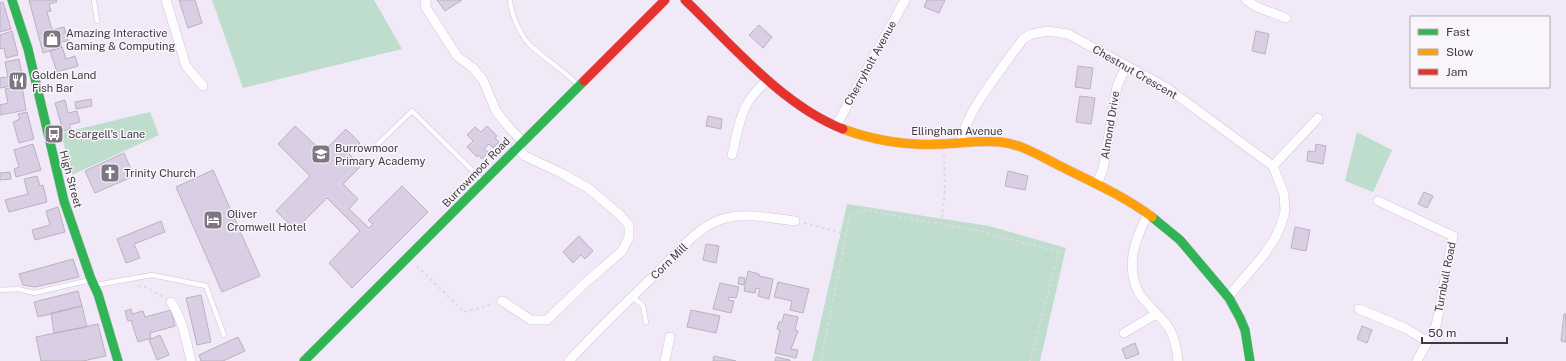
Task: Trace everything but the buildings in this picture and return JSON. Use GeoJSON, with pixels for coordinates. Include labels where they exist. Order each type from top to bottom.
{"type":"FeatureCollection","features":[{"type":"Feature","properties":{"kind":"street","name":"High Street"},"geometry":{"type":"LineString","coordinates":[[13,0],[28,49],[64,201],[118,361]]}},
{"type":"Feature","properties":{"kind":"street"},"geometry":{"type":"LineString","coordinates":[[166,0],[186,66],[203,86]]}},
{"type":"Feature","properties":{"kind":"street"},"geometry":{"type":"LineString","coordinates":[[426,0],[425,6],[457,56],[473,68],[482,80],[496,111],[519,144],[525,156],[562,173],[588,188],[619,214],[629,225],[629,236],[622,251],[584,284],[554,316],[547,320],[531,320],[502,301]]}},
{"type":"Feature","properties":{"kind":"street","name":"Burrowmoor Road"},"geometry":{"type":"LineString","coordinates":[[304,361],[408,258],[519,144],[665,0]]}},
{"type":"Feature","properties":{"kind":"street","name":"Ellingham Avenue"},"geometry":{"type":"LineString","coordinates":[[685,0],[787,98],[809,114],[836,126],[867,137],[909,144],[944,144],[986,141],[1010,144],[1042,157],[1097,184],[1148,214],[1173,233],[1229,296],[1241,318],[1248,338],[1250,361]]}},
{"type":"Feature","properties":{"kind":"street","name":"Cherryholt Avenue"},"geometry":{"type":"LineString","coordinates":[[836,126],[905,0]]}},
{"type":"Feature","properties":{"kind":"street"},"geometry":{"type":"LineString","coordinates":[[1246,0],[1257,8],[1286,18]]}},
{"type":"Feature","properties":{"kind":"street","name":"Chestnut Crescent"},"geometry":{"type":"LineString","coordinates":[[961,142],[965,123],[1023,39],[1032,34],[1048,31],[1068,34],[1167,88],[1273,166]]}},
{"type":"Feature","properties":{"kind":"street","name":"Almond Drive"},"geometry":{"type":"LineString","coordinates":[[1097,184],[1103,169],[1117,86],[1126,67]]}},
{"type":"Feature","properties":{"kind":"street"},"geometry":{"type":"LineString","coordinates":[[732,155],[742,112],[754,91],[768,80]]}},
{"type":"Feature","properties":{"kind":"street"},"geometry":{"type":"LineString","coordinates":[[1229,296],[1263,256],[1274,240],[1281,225],[1285,211],[1284,194],[1273,166],[1318,118]]}},
{"type":"Feature","properties":{"kind":"street","name":"Turnbull Road"},"geometry":{"type":"LineString","coordinates":[[1378,201],[1453,236],[1436,326],[1417,361]]}},
{"type":"Feature","properties":{"kind":"street"},"geometry":{"type":"LineString","coordinates":[[1148,214],[1140,229],[1133,248],[1131,266],[1139,293],[1170,329],[1176,346],[1178,361]]}},
{"type":"Feature","properties":{"kind":"street","name":"Corn Mill"},"geometry":{"type":"LineString","coordinates":[[569,361],[591,336],[685,244],[716,221],[727,218],[756,216],[795,221]]}},
{"type":"Feature","properties":{"kind":"street"},"geometry":{"type":"LineString","coordinates":[[171,302],[178,311],[183,326],[190,361]]}},
{"type":"Feature","properties":{"kind":"street"},"geometry":{"type":"LineString","coordinates":[[1359,310],[1405,328],[1428,342]]}},
{"type":"Feature","properties":{"kind":"street"},"geometry":{"type":"LineString","coordinates":[[1124,333],[1156,314]]}},
{"type":"Feature","properties":{"kind":"street"},"geometry":{"type":"LineString","coordinates":[[665,361],[670,337]]}},
{"type":"Feature","properties":{"kind":"lane"},"geometry":{"type":"LineString","coordinates":[[94,0],[97,21]]}},
{"type":"Feature","properties":{"kind":"lane"},"geometry":{"type":"LineString","coordinates":[[510,0],[517,25],[531,46],[565,72],[579,85]]}},
{"type":"Feature","properties":{"kind":"lane"},"geometry":{"type":"LineString","coordinates":[[378,144],[412,111],[484,181]]}},
{"type":"Feature","properties":{"kind":"lane"},"geometry":{"type":"LineString","coordinates":[[0,290],[18,290],[34,293],[92,282],[152,275],[206,286],[224,335]]}},
{"type":"Feature","properties":{"kind":"lane"},"geometry":{"type":"LineString","coordinates":[[632,296],[643,306],[646,322]]}},
{"type":"Feature","properties":{"kind":"path"},"geometry":{"type":"LineString","coordinates":[[941,224],[945,189],[944,144]]}},
{"type":"Feature","properties":{"kind":"path"},"geometry":{"type":"LineString","coordinates":[[821,361],[850,216],[865,210],[984,232],[1059,252],[1030,361]]}},
{"type":"Feature","properties":{"kind":"path"},"geometry":{"type":"LineString","coordinates":[[795,221],[846,234]]}},
{"type":"Feature","properties":{"kind":"path"},"geometry":{"type":"LineString","coordinates":[[408,258],[464,312],[502,301]]}},
{"type":"Feature","properties":{"kind":"path"},"geometry":{"type":"LineString","coordinates":[[134,286],[146,287],[171,302]]}},
{"type":"Feature","properties":{"kind":"green space"},"geometry":{"type":"Polygon","coordinates":[[[212,0],[374,0],[402,49],[243,88],[212,0]]]}},
{"type":"Feature","properties":{"kind":"green space"},"geometry":{"type":"Polygon","coordinates":[[[150,112],[159,135],[72,175],[61,133],[150,112]]]}},
{"type":"Feature","properties":{"kind":"green space"},"geometry":{"type":"Polygon","coordinates":[[[1357,132],[1392,150],[1373,192],[1345,181],[1357,132]]]}},
{"type":"Feature","properties":{"kind":"green space"},"geometry":{"type":"Polygon","coordinates":[[[847,204],[989,226],[1066,248],[1040,361],[812,361],[847,204]]]}},
{"type":"Feature","properties":{"kind":"traffic: fast"},"geometry":{"type":"LineString","coordinates":[[12,0],[28,49],[64,201],[91,279],[98,294],[118,361]]}},
{"type":"Feature","properties":{"kind":"traffic: fast"},"geometry":{"type":"LineString","coordinates":[[304,361],[584,81]]}},
{"type":"Feature","properties":{"kind":"traffic: fast"},"geometry":{"type":"LineString","coordinates":[[1152,217],[1180,240],[1229,298],[1245,330],[1250,361]]}},
{"type":"Feature","properties":{"kind":"traffic: slow"},"geometry":{"type":"LineString","coordinates":[[843,129],[868,137],[893,142],[945,144],[986,141],[1016,145],[1108,190],[1130,202],[1152,217]]}},
{"type":"Feature","properties":{"kind":"traffic: jam"},"geometry":{"type":"LineString","coordinates":[[584,81],[665,0]]}},
{"type":"Feature","properties":{"kind":"traffic: jam"},"geometry":{"type":"LineString","coordinates":[[685,0],[739,54],[779,90],[821,119],[843,129]]}},
{"type":"Feature","properties":{"kind":"place","name":"Amazing Interactive Gaming & Computing"},"geometry":{"type":"Point","coordinates":[52,39]}},
{"type":"Feature","properties":{"kind":"place","name":"Golden Land Fish Bar"},"geometry":{"type":"Point","coordinates":[18,81]}},
{"type":"Feature","properties":{"kind":"place","name":"Scargell's Lane"},"geometry":{"type":"Point","coordinates":[54,134]}},
{"type":"Feature","properties":{"kind":"place","name":"Burrowmoor Primary Academy"},"geometry":{"type":"Point","coordinates":[321,154]}},
{"type":"Feature","properties":{"kind":"place","name":"Trinity Church"},"geometry":{"type":"Point","coordinates":[110,173]}},
{"type":"Feature","properties":{"kind":"place","name":"Oliver Cromwell Hotel"},"geometry":{"type":"Point","coordinates":[213,220]}}]}
